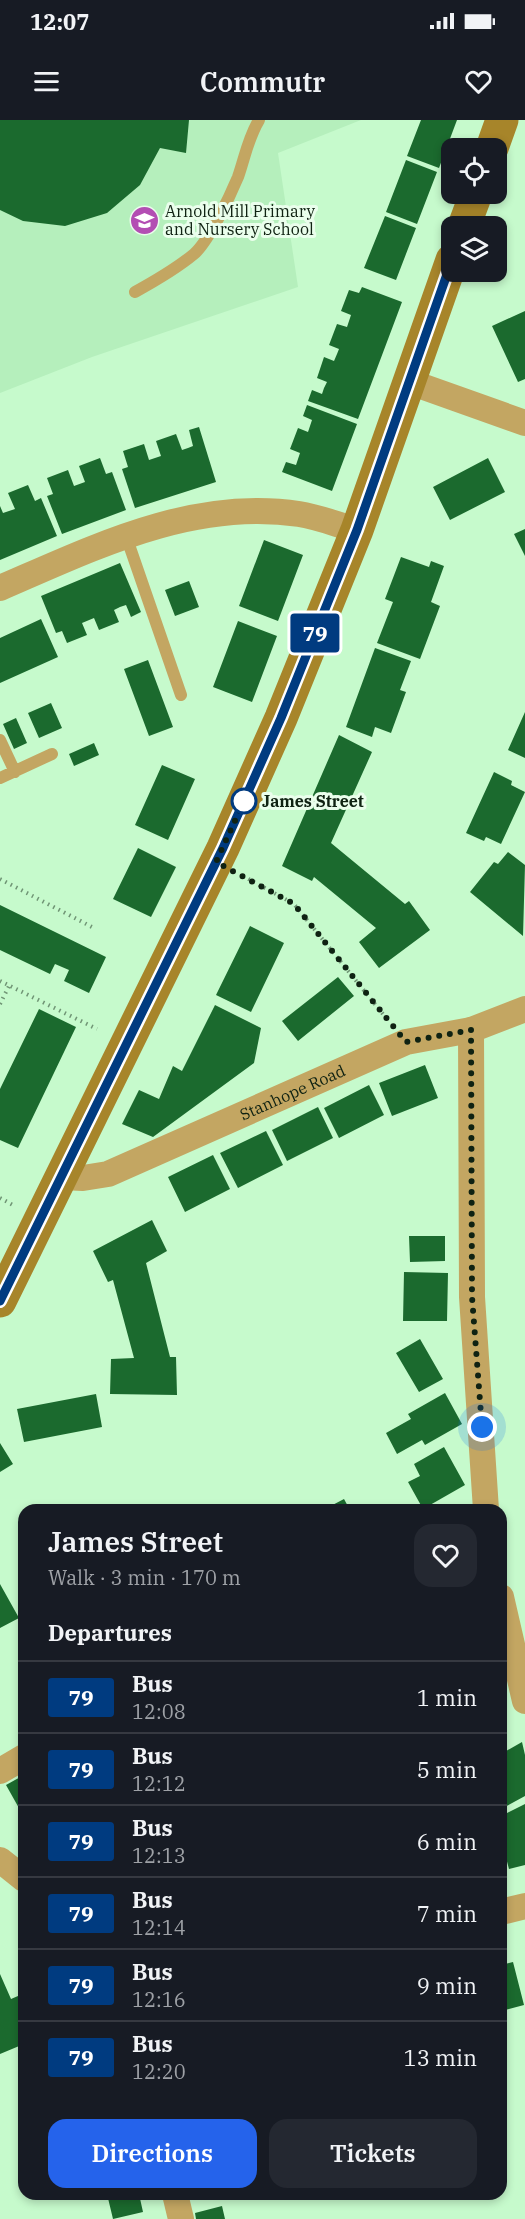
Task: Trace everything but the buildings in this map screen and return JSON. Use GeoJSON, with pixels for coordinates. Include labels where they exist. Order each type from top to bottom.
{"type":"FeatureCollection","features":[{"type":"Feature","properties":{"kind":"street"},"geometry":{"type":"LineString","coordinates":[[496,138],[502,120]]}},
{"type":"Feature","properties":{"kind":"street"},"geometry":{"type":"LineString","coordinates":[[4,1284],[62,1177],[216,862],[281,718],[357,530],[407,381],[444,282]]}},
{"type":"Feature","properties":{"kind":"street"},"geometry":{"type":"LineString","coordinates":[[407,381],[525,423]]}},
{"type":"Feature","properties":{"kind":"street"},"geometry":{"type":"LineString","coordinates":[[0,588],[126,536],[212,513],[265,511],[301,514],[357,530]]}},
{"type":"Feature","properties":{"kind":"street","name":"Stanhope Road"},"geometry":{"type":"LineString","coordinates":[[62,1177],[83,1178],[108,1174],[406,1042],[471,1030],[525,1009]]}},
{"type":"Feature","properties":{"kind":"street"},"geometry":{"type":"LineString","coordinates":[[471,1030],[472,1297],[480,1504]]}},
{"type":"Feature","properties":{"kind":"street"},"geometry":{"type":"LineString","coordinates":[[507,1623],[525,1701]]}},
{"type":"Feature","properties":{"kind":"street"},"geometry":{"type":"LineString","coordinates":[[0,1771],[18,1760]]}},
{"type":"Feature","properties":{"kind":"street"},"geometry":{"type":"LineString","coordinates":[[0,1860],[18,1874]]}},
{"type":"Feature","properties":{"kind":"street"},"geometry":{"type":"LineString","coordinates":[[507,1910],[525,1906]]}},
{"type":"Feature","properties":{"kind":"street"},"geometry":{"type":"LineString","coordinates":[[176,2200],[181,2219]]}},
{"type":"Feature","properties":{"kind":"lane"},"geometry":{"type":"LineString","coordinates":[[135,292],[196,252],[221,213],[238,177],[249,136],[259,120]]}},
{"type":"Feature","properties":{"kind":"lane"},"geometry":{"type":"LineString","coordinates":[[126,536],[181,695]]}},
{"type":"Feature","properties":{"kind":"lane"},"geometry":{"type":"LineString","coordinates":[[0,740],[15,772]]}},
{"type":"Feature","properties":{"kind":"lane"},"geometry":{"type":"LineString","coordinates":[[0,778],[52,754]]}},
{"type":"Feature","properties":{"kind":"path"},"geometry":{"type":"LineString","coordinates":[[216,862],[294,904],[406,1042]]}},
{"type":"Feature","properties":{"kind":"path"},"geometry":{"type":"LineString","coordinates":[[0,879],[92,927]]}},
{"type":"Feature","properties":{"kind":"path"},"geometry":{"type":"LineString","coordinates":[[0,981],[127,1044]]}},
{"type":"Feature","properties":{"kind":"path"},"geometry":{"type":"LineString","coordinates":[[0,1004],[9,986]]}},
{"type":"Feature","properties":{"kind":"shaded area","name":"Arnold Mill Primary and Nursery School"},"geometry":{"type":"Polygon","coordinates":[[[0,120],[361,120],[278,153],[298,287],[92,357],[0,393],[0,120]]]}},
{"type":"Feature","properties":{"kind":"bus line","name":"79"},"geometry":{"type":"LineString","coordinates":[[0,1301],[223,848],[281,718],[357,530],[407,381],[444,282]]}},
{"type":"Feature","properties":{"kind":"place","name":"Arnold Mill Primary and Nursery School"},"geometry":{"type":"Point","coordinates":[144,220]}},
{"type":"Feature","properties":{"kind":"place","name":"James Street"},"geometry":{"type":"Point","coordinates":[244,801]}},
{"type":"Feature","properties":{"kind":"route"},"geometry":{"type":"LineString","coordinates":[[244,801],[216,862],[294,904],[406,1042],[471,1030],[472,1297],[482,1427]]}}]}
